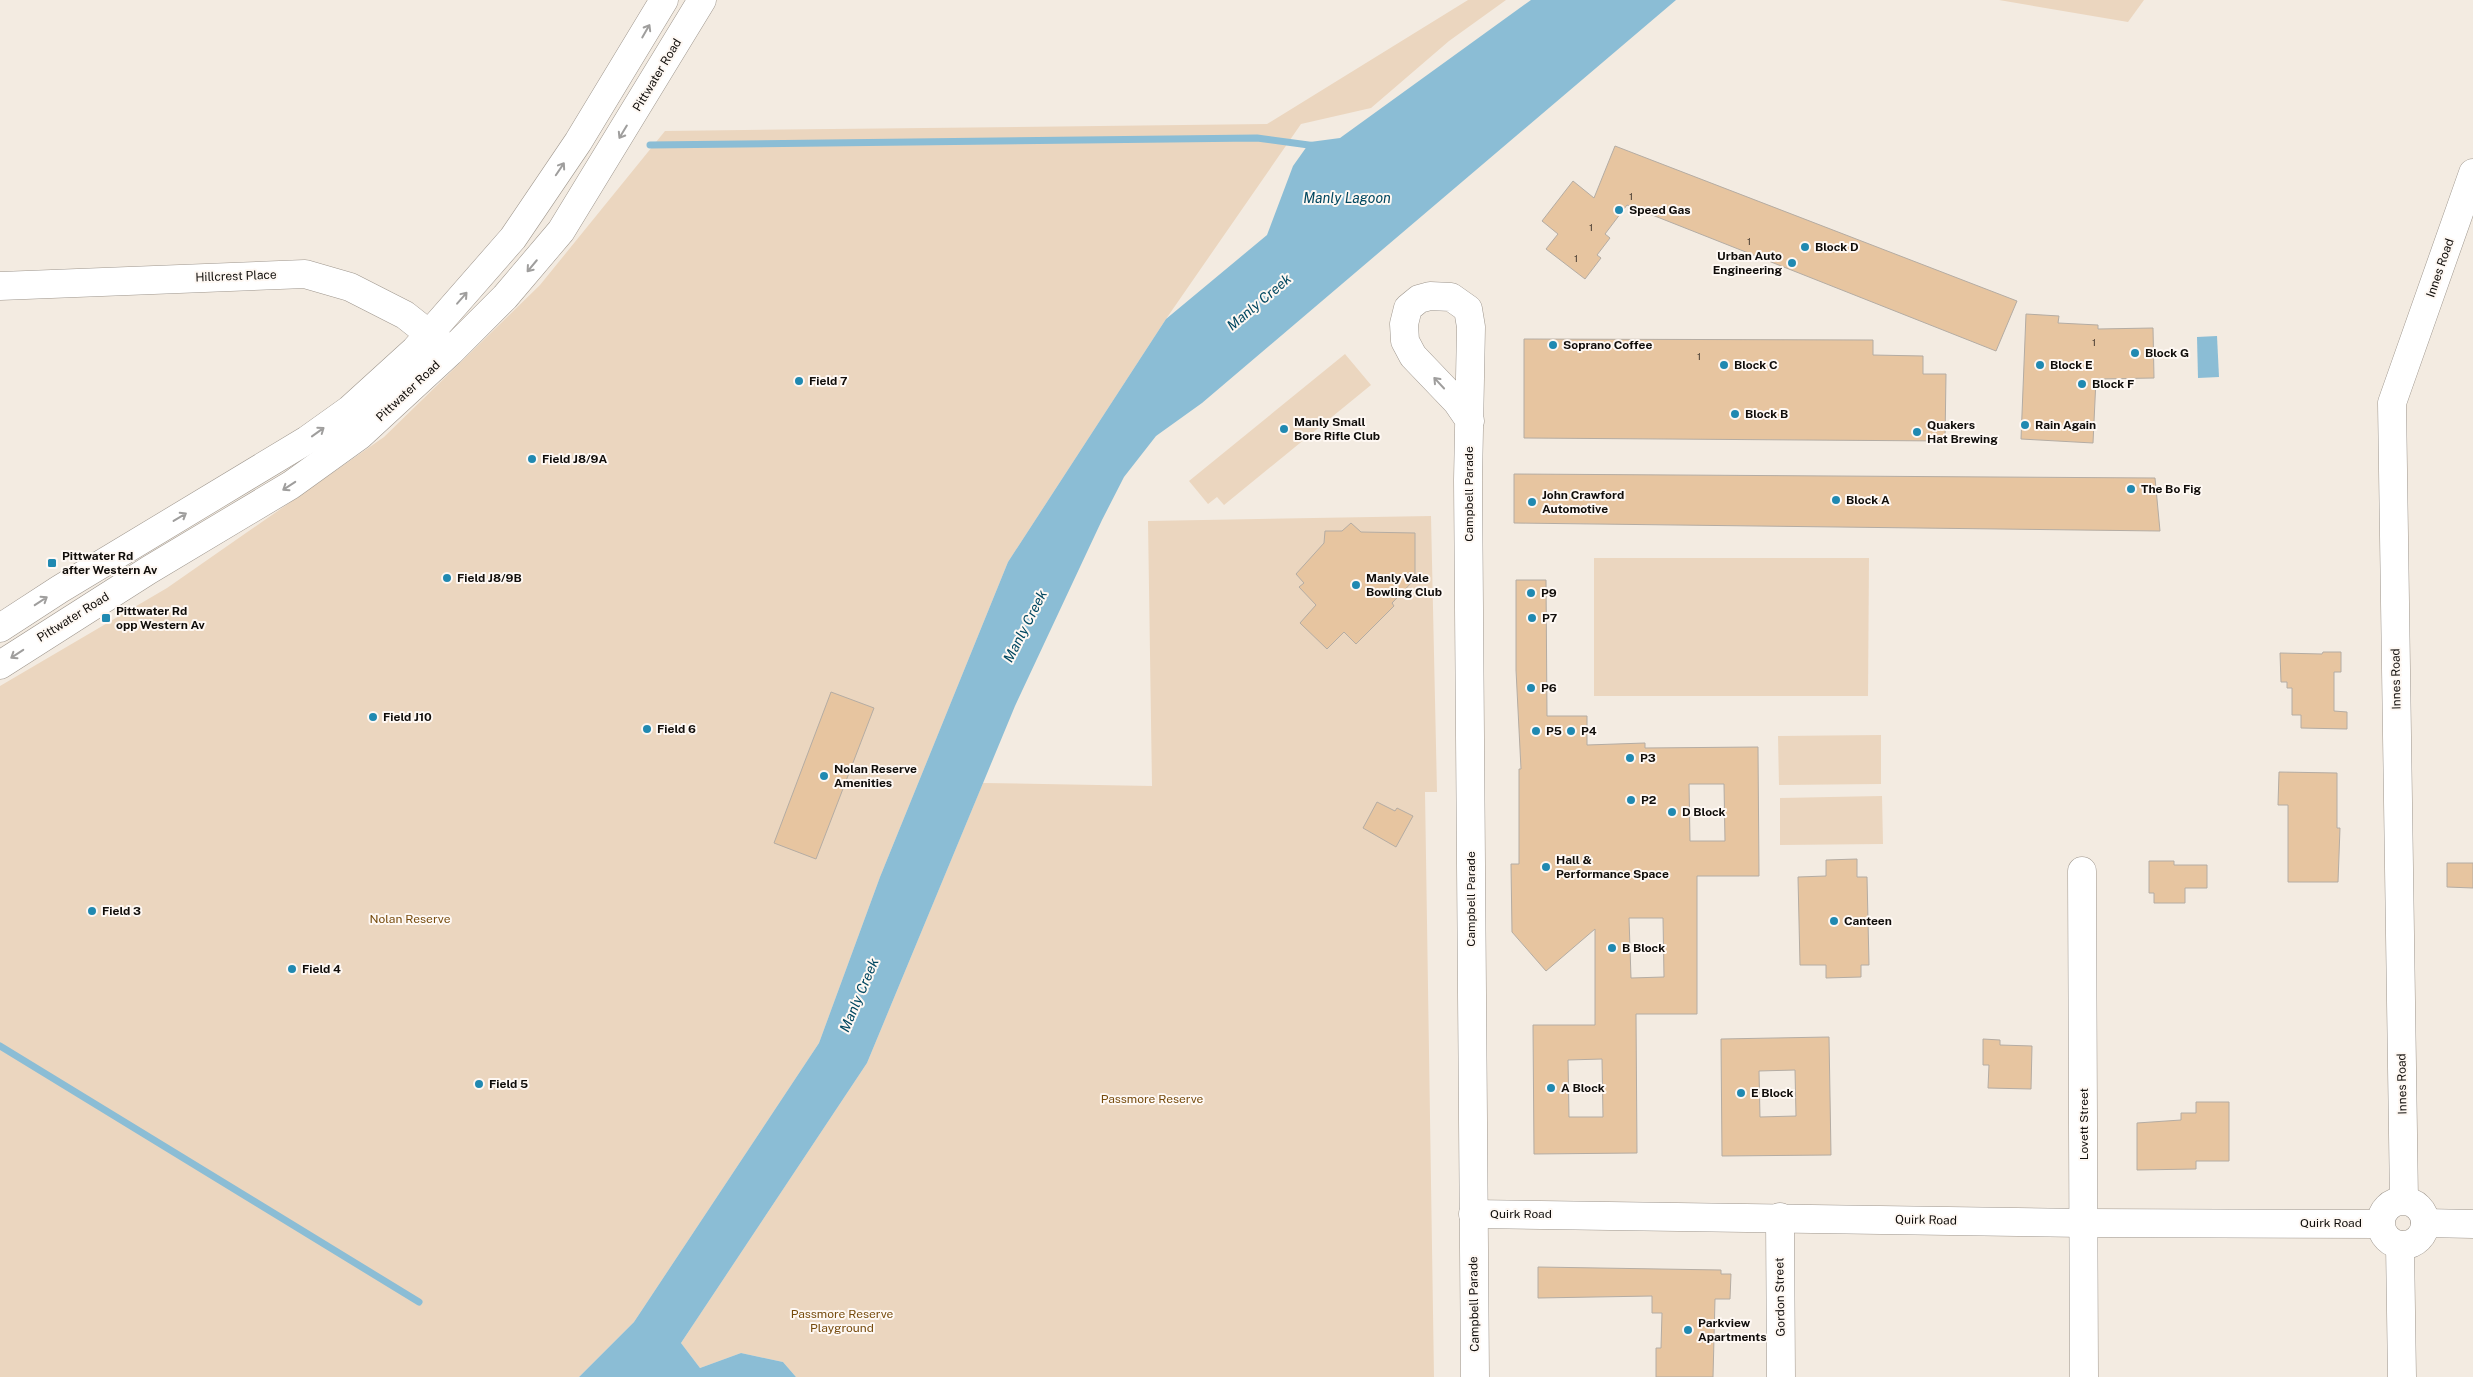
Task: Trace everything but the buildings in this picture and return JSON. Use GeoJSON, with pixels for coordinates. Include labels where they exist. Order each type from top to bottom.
{"type":"FeatureCollection","features":[{"type":"Feature","properties":{"kind":"street","name":"Pittwater Road"},"geometry":{"type":"LineString","coordinates":[[0,628],[60,589],[308,440],[349,410],[429,334],[513,238],[578,142],[664,0]]}},
{"type":"Feature","properties":{"kind":"street","name":"Pittwater Road"},"geometry":{"type":"LineString","coordinates":[[0,665],[149,570],[291,485],[358,436],[450,352],[505,297],[561,231],[702,0]]}},
{"type":"Feature","properties":{"kind":"street","name":"Innes Road"},"geometry":{"type":"LineString","coordinates":[[2404,1200],[2392,403],[2473,172]]}},
{"type":"Feature","properties":{"kind":"street","name":"Hillcrest Place"},"geometry":{"type":"LineString","coordinates":[[0,286],[306,274],[350,287],[405,315],[450,352]]}},
{"type":"Feature","properties":{"kind":"street","name":"Campbell Parade"},"geometry":{"type":"LineString","coordinates":[[1470,421],[1457,402],[1413,356],[1405,341],[1404,324],[1408,308],[1419,299],[1430,296],[1451,297],[1468,309],[1472,327],[1470,421],[1474,1377]]}},
{"type":"Feature","properties":{"kind":"street","name":"Lovett Street"},"geometry":{"type":"LineString","coordinates":[[2082,871],[2085,1141],[2083,1222],[2084,1377]]}},
{"type":"Feature","properties":{"kind":"street"},"geometry":{"type":"LineString","coordinates":[[2404,1200],[2419,1208],[2425,1223],[2420,1237],[2414,1242],[2400,1246],[2386,1238],[2380,1224],[2384,1209],[2396,1201],[2404,1200]]}},
{"type":"Feature","properties":{"kind":"street","name":"Quirk Road"},"geometry":{"type":"LineString","coordinates":[[1473,1214],[2380,1224]]}},
{"type":"Feature","properties":{"kind":"street","name":"Gordon Street"},"geometry":{"type":"LineString","coordinates":[[1780,1217],[1781,1377]]}},
{"type":"Feature","properties":{"kind":"street"},"geometry":{"type":"LineString","coordinates":[[2425,1223],[2473,1224]]}},
{"type":"Feature","properties":{"kind":"street"},"geometry":{"type":"LineString","coordinates":[[2400,1246],[2402,1377]]}},
{"type":"Feature","properties":{"kind":"green space","name":"Nolan Reserve"},"geometry":{"type":"Polygon","coordinates":[[[1468,0],[1506,0],[1449,41],[1371,108],[1301,124],[1166,319],[1008,562],[880,877],[819,1043],[634,1322],[579,1377],[0,1377],[0,686],[167,588],[384,437],[540,285],[665,131],[1267,124],[1468,0]]]}},
{"type":"Feature","properties":{"kind":"green space"},"geometry":{"type":"Polygon","coordinates":[[[1999,0],[2144,0],[2128,22],[1999,0]]]}},
{"type":"Feature","properties":{"kind":"green space","name":"Manly Small Bore Rifle Club"},"geometry":{"type":"Polygon","coordinates":[[[1345,354],[1371,385],[1224,505],[1217,497],[1208,504],[1189,481],[1345,354]]]}},
{"type":"Feature","properties":{"kind":"green space","name":"Passmore Reserve"},"geometry":{"type":"Polygon","coordinates":[[[1431,516],[1437,792],[1425,792],[1434,1377],[796,1377],[783,1362],[741,1353],[700,1368],[681,1343],[867,1063],[983,783],[1152,786],[1148,521],[1431,516]]]}},
{"type":"Feature","properties":{"kind":"green space"},"geometry":{"type":"Polygon","coordinates":[[[1594,558],[1869,558],[1868,696],[1594,696],[1594,558]]]}},
{"type":"Feature","properties":{"kind":"green space"},"geometry":{"type":"Polygon","coordinates":[[[1881,735],[1881,784],[1779,785],[1778,736],[1881,735]]]}},
{"type":"Feature","properties":{"kind":"green space"},"geometry":{"type":"Polygon","coordinates":[[[1882,796],[1883,844],[1780,845],[1780,798],[1882,796]]]}},
{"type":"Feature","properties":{"kind":"water","name":"Manly Lagoon"},"geometry":{"type":"Polygon","coordinates":[[[1531,0],[1676,0],[1202,403],[1156,436],[1124,477],[1015,706],[867,1063],[681,1343],[700,1368],[741,1353],[783,1362],[796,1377],[579,1377],[634,1322],[819,1043],[880,877],[1008,562],[1166,319],[1267,235],[1293,166],[1310,142],[1340,138],[1531,0]]]}},
{"type":"Feature","properties":{"kind":"water"},"geometry":{"type":"Polygon","coordinates":[[[2217,336],[2219,377],[2198,378],[2197,337],[2217,336]]]}},
{"type":"Feature","properties":{"kind":"waterway"},"geometry":{"type":"LineString","coordinates":[[650,145],[1257,138],[1316,146]]}},
{"type":"Feature","properties":{"kind":"waterway"},"geometry":{"type":"LineString","coordinates":[[0,1046],[419,1302]]}},
{"type":"Feature","properties":{"kind":"place","name":"Speed Gas"},"geometry":{"type":"Point","coordinates":[1619,210]}},
{"type":"Feature","properties":{"kind":"place","name":"Block D"},"geometry":{"type":"Point","coordinates":[1805,247]}},
{"type":"Feature","properties":{"kind":"place","name":"Urban Auto Engineering"},"geometry":{"type":"Point","coordinates":[1792,263]}},
{"type":"Feature","properties":{"kind":"place","name":"Soprano Coffee"},"geometry":{"type":"Point","coordinates":[1553,345]}},
{"type":"Feature","properties":{"kind":"place","name":"Block G"},"geometry":{"type":"Point","coordinates":[2135,353]}},
{"type":"Feature","properties":{"kind":"place","name":"Block C"},"geometry":{"type":"Point","coordinates":[1724,365]}},
{"type":"Feature","properties":{"kind":"place","name":"Block E"},"geometry":{"type":"Point","coordinates":[2040,365]}},
{"type":"Feature","properties":{"kind":"place","name":"Field 7"},"geometry":{"type":"Point","coordinates":[799,381]}},
{"type":"Feature","properties":{"kind":"place","name":"Block F"},"geometry":{"type":"Point","coordinates":[2082,384]}},
{"type":"Feature","properties":{"kind":"place","name":"Block B"},"geometry":{"type":"Point","coordinates":[1735,414]}},
{"type":"Feature","properties":{"kind":"place","name":"Rain Again"},"geometry":{"type":"Point","coordinates":[2025,425]}},
{"type":"Feature","properties":{"kind":"place","name":"Manly Small Bore Rifle Club"},"geometry":{"type":"Point","coordinates":[1284,429]}},
{"type":"Feature","properties":{"kind":"place","name":"Quakers Hat Brewing"},"geometry":{"type":"Point","coordinates":[1917,432]}},
{"type":"Feature","properties":{"kind":"place","name":"Field J8/9A"},"geometry":{"type":"Point","coordinates":[532,459]}},
{"type":"Feature","properties":{"kind":"place","name":"The Bo Fig"},"geometry":{"type":"Point","coordinates":[2131,489]}},
{"type":"Feature","properties":{"kind":"place","name":"Block A"},"geometry":{"type":"Point","coordinates":[1836,500]}},
{"type":"Feature","properties":{"kind":"place","name":"John Crawford Automotive"},"geometry":{"type":"Point","coordinates":[1532,502]}},
{"type":"Feature","properties":{"kind":"place","name":"Pittwater Rd after Western Av"},"geometry":{"type":"Point","coordinates":[52,563]}},
{"type":"Feature","properties":{"kind":"place","name":"Field J8/9B"},"geometry":{"type":"Point","coordinates":[447,578]}},
{"type":"Feature","properties":{"kind":"place","name":"Manly Vale Bowling Club"},"geometry":{"type":"Point","coordinates":[1356,585]}},
{"type":"Feature","properties":{"kind":"place","name":"P9"},"geometry":{"type":"Point","coordinates":[1531,593]}},
{"type":"Feature","properties":{"kind":"place","name":"Pittwater Rd opp Western Av"},"geometry":{"type":"Point","coordinates":[106,618]}},
{"type":"Feature","properties":{"kind":"place","name":"P7"},"geometry":{"type":"Point","coordinates":[1532,618]}},
{"type":"Feature","properties":{"kind":"place","name":"P6"},"geometry":{"type":"Point","coordinates":[1531,688]}},
{"type":"Feature","properties":{"kind":"place","name":"Field J10"},"geometry":{"type":"Point","coordinates":[373,717]}},
{"type":"Feature","properties":{"kind":"place","name":"Field 6"},"geometry":{"type":"Point","coordinates":[647,729]}},
{"type":"Feature","properties":{"kind":"place","name":"P5"},"geometry":{"type":"Point","coordinates":[1536,731]}},
{"type":"Feature","properties":{"kind":"place","name":"P4"},"geometry":{"type":"Point","coordinates":[1571,731]}},
{"type":"Feature","properties":{"kind":"place","name":"P3"},"geometry":{"type":"Point","coordinates":[1630,758]}},
{"type":"Feature","properties":{"kind":"place","name":"Nolan Reserve Amenities"},"geometry":{"type":"Point","coordinates":[824,776]}},
{"type":"Feature","properties":{"kind":"place","name":"P2"},"geometry":{"type":"Point","coordinates":[1631,800]}},
{"type":"Feature","properties":{"kind":"place","name":"D Block"},"geometry":{"type":"Point","coordinates":[1672,812]}},
{"type":"Feature","properties":{"kind":"place","name":"Hall & Performance Space"},"geometry":{"type":"Point","coordinates":[1546,867]}},
{"type":"Feature","properties":{"kind":"place","name":"Field 3"},"geometry":{"type":"Point","coordinates":[92,911]}},
{"type":"Feature","properties":{"kind":"place","name":"Canteen"},"geometry":{"type":"Point","coordinates":[1834,921]}},
{"type":"Feature","properties":{"kind":"place","name":"B Block"},"geometry":{"type":"Point","coordinates":[1612,948]}},
{"type":"Feature","properties":{"kind":"place","name":"Field 4"},"geometry":{"type":"Point","coordinates":[292,969]}},
{"type":"Feature","properties":{"kind":"place","name":"Field 5"},"geometry":{"type":"Point","coordinates":[479,1084]}},
{"type":"Feature","properties":{"kind":"place","name":"A Block"},"geometry":{"type":"Point","coordinates":[1551,1088]}},
{"type":"Feature","properties":{"kind":"place","name":"E Block"},"geometry":{"type":"Point","coordinates":[1741,1093]}},
{"type":"Feature","properties":{"kind":"place","name":"Parkview Apartments"},"geometry":{"type":"Point","coordinates":[1688,1330]}},
{"type":"Feature","properties":{"kind":"water label","name":"Manly Creek"},"geometry":{"type":"Point","coordinates":[1259,302]}},
{"type":"Feature","properties":{"kind":"water label","name":"Manly Creek"},"geometry":{"type":"Point","coordinates":[1025,626]}},
{"type":"Feature","properties":{"kind":"water label","name":"Manly Creek"},"geometry":{"type":"Point","coordinates":[859,995]}},
{"type":"Feature","properties":{"kind":"park label","name":"Passmore Reserve Playground"},"geometry":{"type":"Point","coordinates":[842,1321]}}]}
